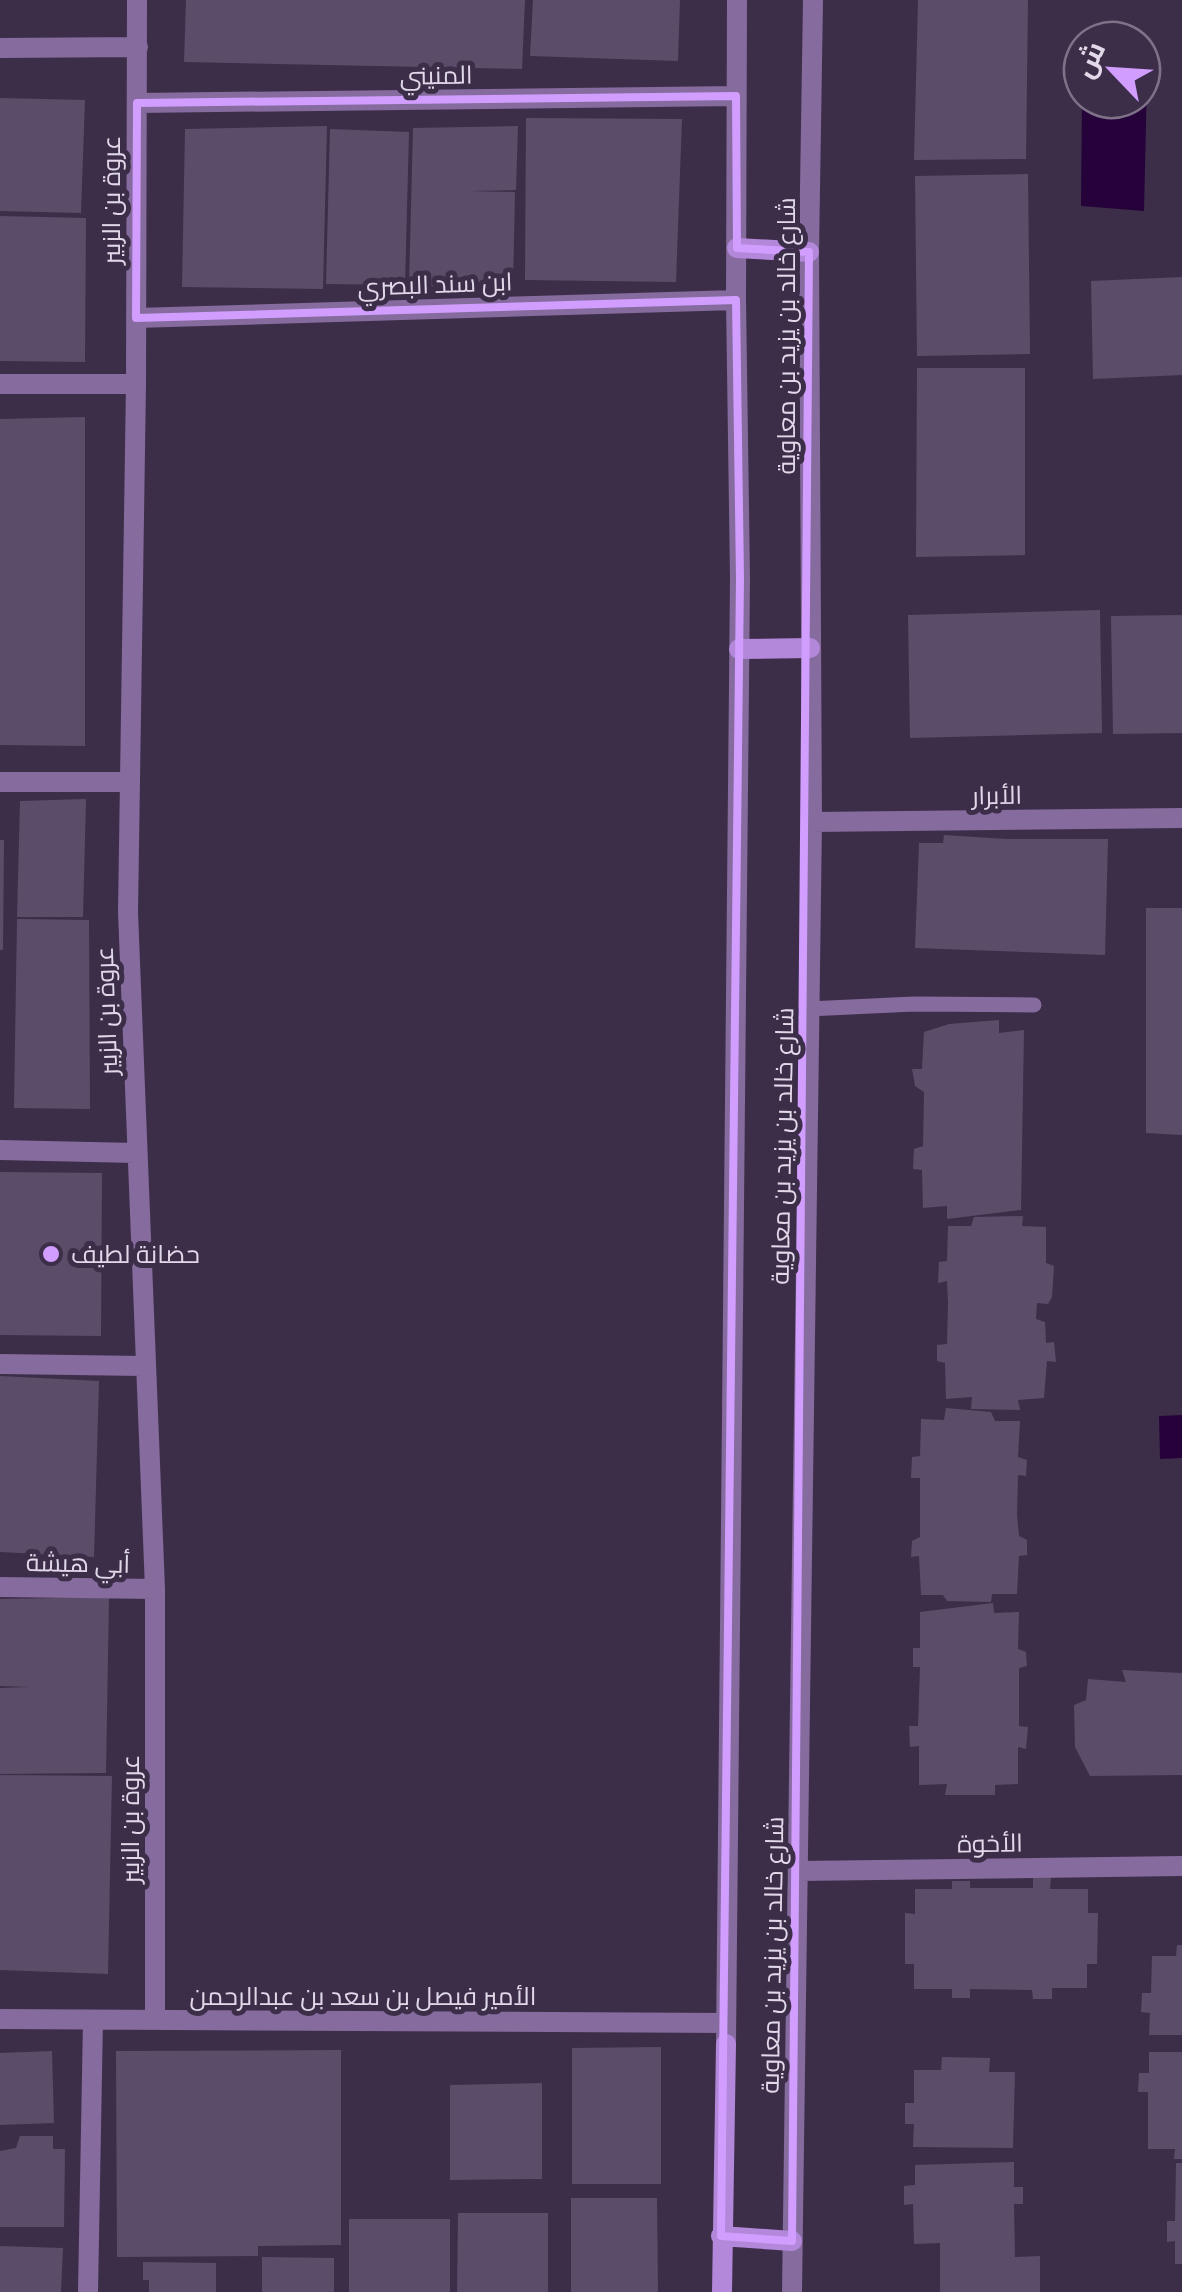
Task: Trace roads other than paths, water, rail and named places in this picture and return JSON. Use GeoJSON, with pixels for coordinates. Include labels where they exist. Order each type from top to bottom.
{"type":"FeatureCollection","features":[{"type":"Feature","properties":{"kind":"main road"},"geometry":{"type":"LineString","coordinates":[[737,248],[810,252]]}},
{"type":"Feature","properties":{"kind":"main road"},"geometry":{"type":"LineString","coordinates":[[739,649],[810,648]]}},
{"type":"Feature","properties":{"kind":"main road","name":"شارع خالد بن يزيد بن معاوية"},"geometry":{"type":"LineString","coordinates":[[722,2292],[726,2034]]}},
{"type":"Feature","properties":{"kind":"main road"},"geometry":{"type":"LineString","coordinates":[[721,2236],[792,2241]]}},
{"type":"Feature","properties":{"kind":"street","name":"عروة بن الزبير"},"geometry":{"type":"LineString","coordinates":[[137,0],[128,912],[154,1589],[155,2020]]}},
{"type":"Feature","properties":{"kind":"street","name":"شارع خالد بن يزيد بن معاوية"},"geometry":{"type":"LineString","coordinates":[[726,2034],[739,649],[737,0]]}},
{"type":"Feature","properties":{"kind":"street","name":"شارع خالد بن يزيد بن معاوية"},"geometry":{"type":"LineString","coordinates":[[792,2292],[812,822],[813,0]]}},
{"type":"Feature","properties":{"kind":"street"},"geometry":{"type":"LineString","coordinates":[[0,48],[138,46]]}},
{"type":"Feature","properties":{"kind":"street","name":"المنيني"},"geometry":{"type":"LineString","coordinates":[[136,104],[736,96]]}},
{"type":"Feature","properties":{"kind":"street","name":"ابن سند البصري"},"geometry":{"type":"LineString","coordinates":[[136,318],[736,300]]}},
{"type":"Feature","properties":{"kind":"street"},"geometry":{"type":"LineString","coordinates":[[0,384],[136,384]]}},
{"type":"Feature","properties":{"kind":"street"},"geometry":{"type":"LineString","coordinates":[[0,782],[130,782]]}},
{"type":"Feature","properties":{"kind":"street","name":"الأبرار"},"geometry":{"type":"LineString","coordinates":[[812,822],[1182,818]]}},
{"type":"Feature","properties":{"kind":"street"},"geometry":{"type":"LineString","coordinates":[[0,1150],[136,1153]]}},
{"type":"Feature","properties":{"kind":"street"},"geometry":{"type":"LineString","coordinates":[[0,1364],[144,1366]]}},
{"type":"Feature","properties":{"kind":"street","name":"أبي هيشة"},"geometry":{"type":"LineString","coordinates":[[0,1587],[154,1589]]}},
{"type":"Feature","properties":{"kind":"street","name":"الأخوة"},"geometry":{"type":"LineString","coordinates":[[799,1871],[1182,1866]]}},
{"type":"Feature","properties":{"kind":"street","name":"الأمير فيصل بن سعد بن عبدالرحمن"},"geometry":{"type":"LineString","coordinates":[[0,2019],[726,2034]]}},
{"type":"Feature","properties":{"kind":"street"},"geometry":{"type":"LineString","coordinates":[[88,2292],[93,2020]]}},
{"type":"Feature","properties":{"kind":"lane"},"geometry":{"type":"LineString","coordinates":[[808,1009],[914,1004],[1034,1006]]}},
{"type":"Feature","properties":{"kind":"place","name":"حضانة لطيف"},"geometry":{"type":"Point","coordinates":[51,1254]}}]}
